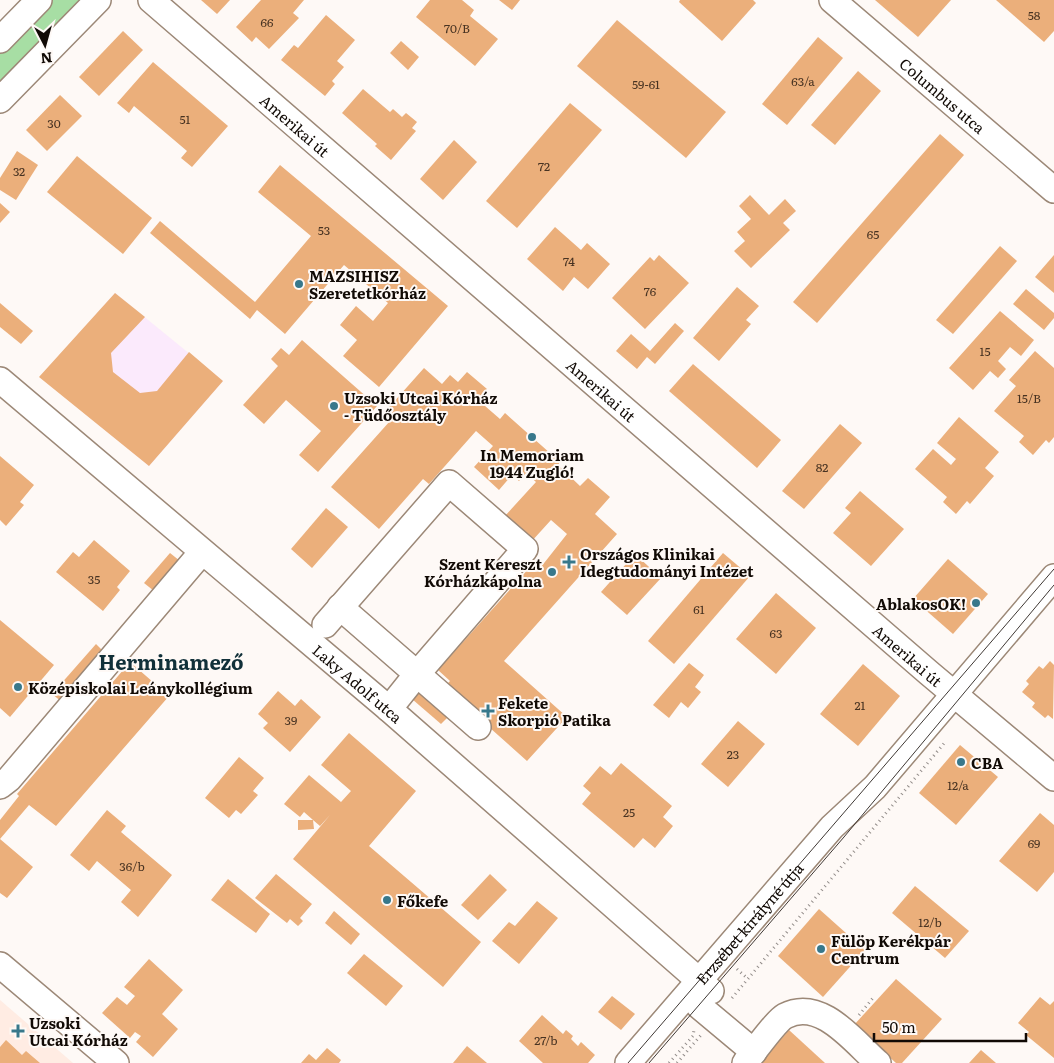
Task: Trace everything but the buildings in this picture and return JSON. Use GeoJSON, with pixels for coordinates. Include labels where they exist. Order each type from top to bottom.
{"type":"FeatureCollection","features":[{"type":"Feature","properties":{"kind":"street"},"geometry":{"type":"LineString","coordinates":[[0,40],[39,0]]}},
{"type":"Feature","properties":{"kind":"street"},"geometry":{"type":"LineString","coordinates":[[0,100],[98,0]]}},
{"type":"Feature","properties":{"kind":"street","name":"Amerikai út"},"geometry":{"type":"LineString","coordinates":[[151,0],[954,694],[1054,778]]}},
{"type":"Feature","properties":{"kind":"street","name":"Columbus utca"},"geometry":{"type":"LineString","coordinates":[[832,0],[1054,190]]}},
{"type":"Feature","properties":{"kind":"street","name":"Laky Adolf utca"},"geometry":{"type":"LineString","coordinates":[[0,380],[389,709],[706,999],[750,1057],[784,1016],[806,1010],[828,1019],[878,1063]]}},
{"type":"Feature","properties":{"kind":"street"},"geometry":{"type":"LineString","coordinates":[[389,709],[416,674],[525,549],[449,483],[332,616],[416,674],[478,727]]}},
{"type":"Feature","properties":{"kind":"street"},"geometry":{"type":"LineString","coordinates":[[0,786],[9,779],[202,552]]}},
{"type":"Feature","properties":{"kind":"street","name":"Erzsébet királyné útja"},"geometry":{"type":"LineString","coordinates":[[628,1063],[741,972],[844,837],[876,787],[1054,577]]}},
{"type":"Feature","properties":{"kind":"street","name":"Erzsébet királyné útja"},"geometry":{"type":"LineString","coordinates":[[649,1063],[706,999],[832,827],[876,787]]}},
{"type":"Feature","properties":{"kind":"street"},"geometry":{"type":"LineString","coordinates":[[0,965],[116,1063]]}},
{"type":"Feature","properties":{"kind":"path"},"geometry":{"type":"LineString","coordinates":[[677,1063],[706,999],[741,972],[948,740]]}},
{"type":"Feature","properties":{"kind":"path"},"geometry":{"type":"LineString","coordinates":[[669,1063],[693,1036],[706,999]]}},
{"type":"Feature","properties":{"kind":"shaded area"},"geometry":{"type":"Polygon","coordinates":[[[115,293],[223,381],[149,466],[40,377],[115,293]]]}},
{"type":"Feature","properties":{"kind":"shaded area","name":"Uzsoki Utcai Kórház"},"geometry":{"type":"Polygon","coordinates":[[[0,1000],[73,1063],[0,1063],[0,1000]]]}},
{"type":"Feature","properties":{"kind":"green space"},"geometry":{"type":"Polygon","coordinates":[[[50,0],[87,0],[0,88],[0,51],[50,0]]]}},
{"type":"Feature","properties":{"kind":"tram line"},"geometry":{"type":"LineString","coordinates":[[628,1063],[1054,569]]}},
{"type":"Feature","properties":{"kind":"tram line"},"geometry":{"type":"LineString","coordinates":[[649,1063],[844,837],[1054,585]]}},
{"type":"Feature","properties":{"kind":"place","name":"MAZSIHISZ Szeretetkórház"},"geometry":{"type":"Point","coordinates":[299,284]}},
{"type":"Feature","properties":{"kind":"place","name":"Uzsoki Utcai Kórház - Tüdőosztály"},"geometry":{"type":"Point","coordinates":[334,406]}},
{"type":"Feature","properties":{"kind":"place","name":"In Memoriam 1944 Zugló!"},"geometry":{"type":"Point","coordinates":[532,437]}},
{"type":"Feature","properties":{"kind":"place","name":"Országos Klinikai Idegtudományi Intézet"},"geometry":{"type":"Point","coordinates":[569,562]}},
{"type":"Feature","properties":{"kind":"place","name":"Szent Kereszt Kórházkápolna"},"geometry":{"type":"Point","coordinates":[552,572]}},
{"type":"Feature","properties":{"kind":"place","name":"AblakosOK!"},"geometry":{"type":"Point","coordinates":[976,603]}},
{"type":"Feature","properties":{"kind":"place","name":"Középiskolai Leánykollégium"},"geometry":{"type":"Point","coordinates":[18,687]}},
{"type":"Feature","properties":{"kind":"place","name":"Fekete Skorpió Patika"},"geometry":{"type":"Point","coordinates":[488,711]}},
{"type":"Feature","properties":{"kind":"place","name":"CBA"},"geometry":{"type":"Point","coordinates":[961,762]}},
{"type":"Feature","properties":{"kind":"place","name":"Főkefe"},"geometry":{"type":"Point","coordinates":[387,900]}},
{"type":"Feature","properties":{"kind":"place","name":"Fülöp Kerékpár Centrum"},"geometry":{"type":"Point","coordinates":[821,949]}},
{"type":"Feature","properties":{"kind":"place","name":"Uzsoki Utcai Kórház"},"geometry":{"type":"Point","coordinates":[18,1031]}},
{"type":"Feature","properties":{"kind":"district","name":"Herminamező"},"geometry":{"type":"Point","coordinates":[171,661]}}]}
